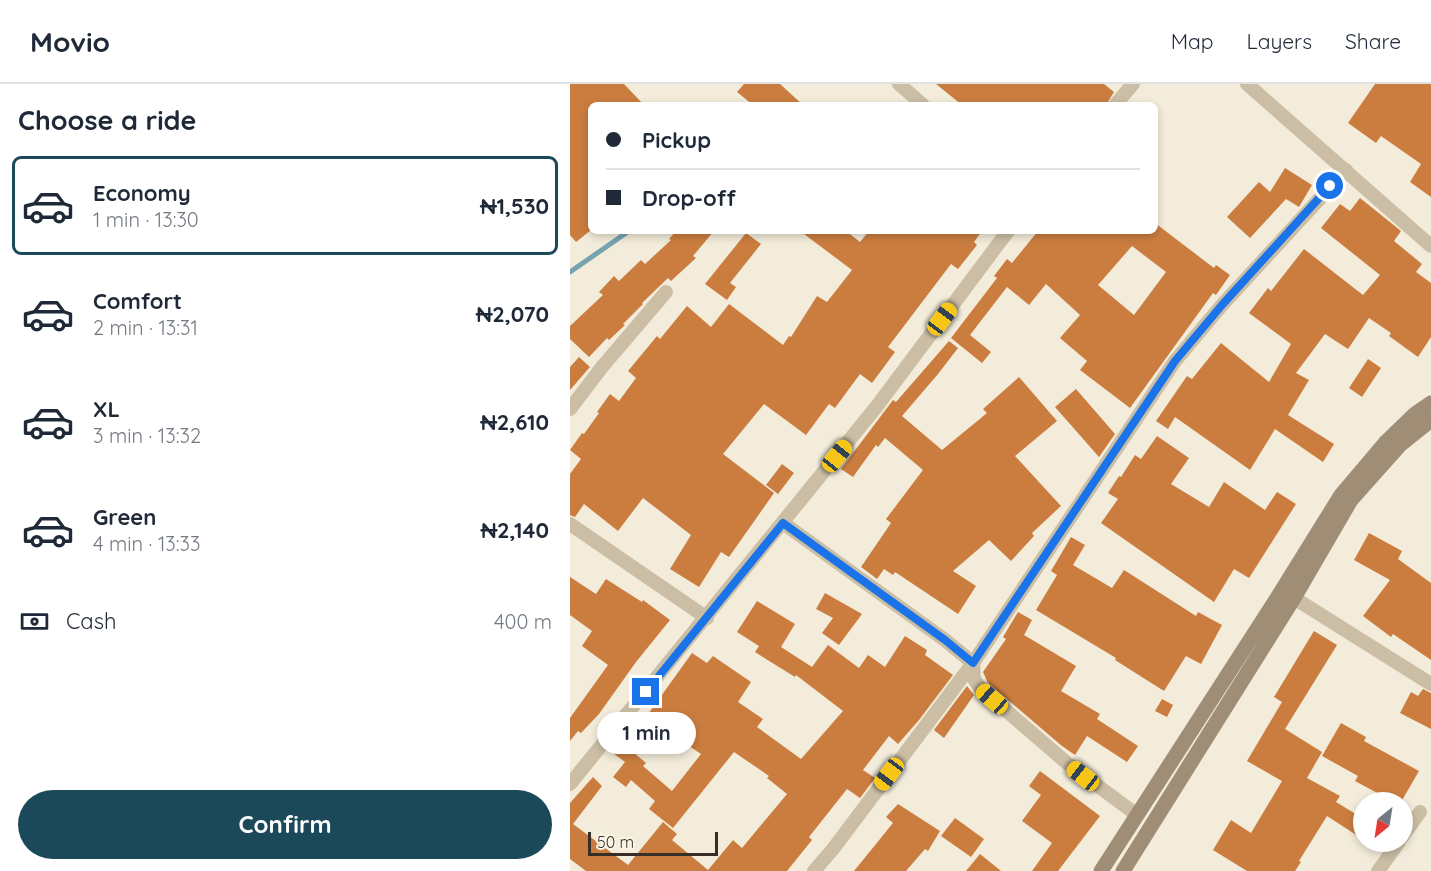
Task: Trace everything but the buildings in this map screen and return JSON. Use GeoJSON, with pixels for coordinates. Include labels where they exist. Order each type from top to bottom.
{"type":"FeatureCollection","features":[{"type":"Feature","properties":{"kind":"street"},"geometry":{"type":"LineString","coordinates":[[899,84],[919,102]]}},
{"type":"Feature","properties":{"kind":"street"},"geometry":{"type":"LineString","coordinates":[[1118,102],[1133,84]]}},
{"type":"Feature","properties":{"kind":"street"},"geometry":{"type":"LineString","coordinates":[[1247,84],[1431,246]]}},
{"type":"Feature","properties":{"kind":"street"},"geometry":{"type":"LineString","coordinates":[[814,871],[973,663],[1175,361],[1222,305],[1346,170]]}},
{"type":"Feature","properties":{"kind":"street"},"geometry":{"type":"LineString","coordinates":[[570,784],[877,406],[1006,234]]}},
{"type":"Feature","properties":{"kind":"street"},"geometry":{"type":"LineString","coordinates":[[570,410],[602,367],[666,292]]}},
{"type":"Feature","properties":{"kind":"street"},"geometry":{"type":"LineString","coordinates":[[1101,871],[1341,495],[1385,443],[1415,414],[1431,403]]}},
{"type":"Feature","properties":{"kind":"street"},"geometry":{"type":"LineString","coordinates":[[1123,871],[1294,598],[1351,500],[1400,445],[1431,420]]}},
{"type":"Feature","properties":{"kind":"street"},"geometry":{"type":"LineString","coordinates":[[783,523],[945,640],[973,663],[974,679],[981,689],[1067,763],[1137,815]]}},
{"type":"Feature","properties":{"kind":"street"},"geometry":{"type":"LineString","coordinates":[[570,524],[707,618]]}},
{"type":"Feature","properties":{"kind":"street"},"geometry":{"type":"LineString","coordinates":[[1294,598],[1431,684]]}},
{"type":"Feature","properties":{"kind":"street"},"geometry":{"type":"LineString","coordinates":[[1413,822],[1420,812]]}},
{"type":"Feature","properties":{"kind":"street"},"geometry":{"type":"LineString","coordinates":[[1378,871],[1392,852]]}},
{"type":"Feature","properties":{"kind":"waterway"},"geometry":{"type":"LineString","coordinates":[[570,272],[625,234]]}},
{"type":"Feature","properties":{"kind":"route"},"geometry":{"type":"LineString","coordinates":[[646,692],[783,523],[945,640],[973,663],[1175,361],[1222,305],[1330,186]]}}]}
